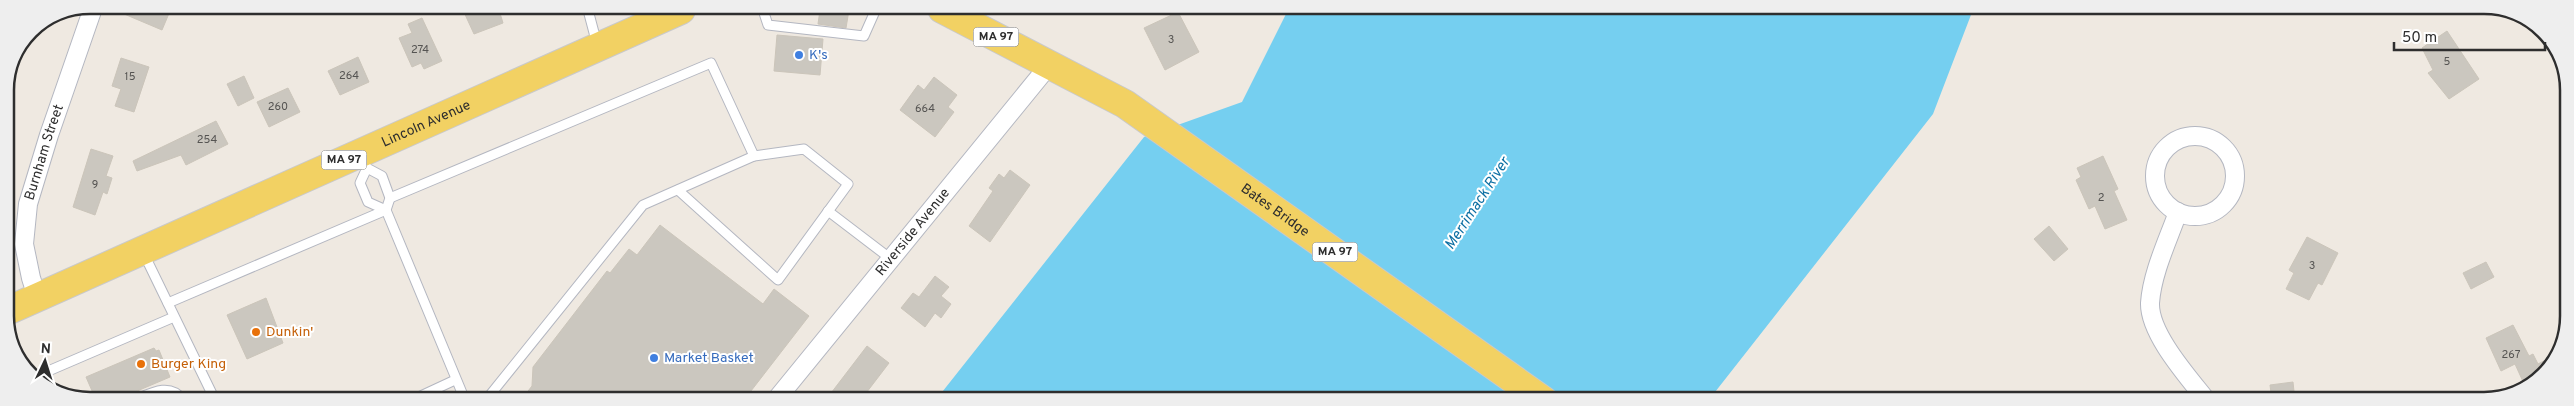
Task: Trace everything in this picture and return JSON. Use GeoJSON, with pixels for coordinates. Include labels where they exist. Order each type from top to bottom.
{"type":"FeatureCollection","features":[{"type":"Feature","properties":{"kind":"main road","name":"Lincoln Avenue"},"geometry":{"type":"LineString","coordinates":[[14,308],[142,250],[364,160],[598,47],[672,14]]}},
{"type":"Feature","properties":{"kind":"main road","name":"MA 97"},"geometry":{"type":"LineString","coordinates":[[952,14],[1050,64]]}},
{"type":"Feature","properties":{"kind":"main road","name":"Bates Bridge"},"geometry":{"type":"LineString","coordinates":[[1050,64],[1125,104],[1531,392]]}},
{"type":"Feature","properties":{"kind":"street","name":"Burnham Street"},"geometry":{"type":"LineString","coordinates":[[38,297],[31,278],[24,244],[28,204],[49,135],[91,14]]}},
{"type":"Feature","properties":{"kind":"street","name":"Riverside Avenue"},"geometry":{"type":"LineString","coordinates":[[782,392],[1050,64]]}},
{"type":"Feature","properties":{"kind":"street"},"geometry":{"type":"LineString","coordinates":[[2188,136],[2198,136],[2217,142],[2231,156],[2234,166],[2234,186],[2231,195],[2225,204],[2207,214],[2187,215],[2178,212],[2162,199],[2155,180],[2158,161],[2163,152],[2178,140],[2188,136]]}},
{"type":"Feature","properties":{"kind":"street"},"geometry":{"type":"LineString","coordinates":[[2178,212],[2160,261],[2150,304],[2158,332],[2201,392]]}},
{"type":"Feature","properties":{"kind":"lane"},"geometry":{"type":"LineString","coordinates":[[589,14],[598,47]]}},
{"type":"Feature","properties":{"kind":"lane"},"geometry":{"type":"LineString","coordinates":[[764,14],[768,25],[864,36],[874,14]]}},
{"type":"Feature","properties":{"kind":"lane"},"geometry":{"type":"LineString","coordinates":[[390,198],[711,63],[754,156]]}},
{"type":"Feature","properties":{"kind":"lane"},"geometry":{"type":"LineString","coordinates":[[492,392],[643,205],[754,156],[804,149],[848,184],[778,280],[678,190]]}},
{"type":"Feature","properties":{"kind":"lane"},"geometry":{"type":"LineString","coordinates":[[364,160],[382,176],[390,198],[386,210],[461,392]]}},
{"type":"Feature","properties":{"kind":"lane"},"geometry":{"type":"LineString","coordinates":[[364,160],[360,183],[368,202],[386,210]]}},
{"type":"Feature","properties":{"kind":"lane"},"geometry":{"type":"LineString","coordinates":[[168,303],[386,210]]}},
{"type":"Feature","properties":{"kind":"lane"},"geometry":{"type":"LineString","coordinates":[[828,211],[891,258]]}},
{"type":"Feature","properties":{"kind":"lane"},"geometry":{"type":"LineString","coordinates":[[142,250],[211,392]]}},
{"type":"Feature","properties":{"kind":"lane"},"geometry":{"type":"LineString","coordinates":[[44,376],[174,317]]}},
{"type":"Feature","properties":{"kind":"lane"},"geometry":{"type":"LineString","coordinates":[[429,392],[455,380]]}},
{"type":"Feature","properties":{"kind":"lane"},"geometry":{"type":"LineString","coordinates":[[156,392],[161,390],[174,392]]}},
{"type":"Feature","properties":{"kind":"water","name":"Merrimack River"},"geometry":{"type":"Polygon","coordinates":[[[1286,14],[1971,14],[1933,114],[1715,392],[942,392],[1144,137],[1242,102],[1286,14]]]}},
{"type":"Feature","properties":{"kind":"building"},"geometry":{"type":"Polygon","coordinates":[[[124,14],[169,14],[162,30],[124,14]]]}},
{"type":"Feature","properties":{"kind":"building"},"geometry":{"type":"Polygon","coordinates":[[[465,14],[500,14],[503,23],[474,34],[465,14]]]}},
{"type":"Feature","properties":{"kind":"building"},"geometry":{"type":"Polygon","coordinates":[[[819,14],[848,14],[846,28],[818,24],[819,14]]]}},
{"type":"Feature","properties":{"kind":"building"},"geometry":{"type":"Polygon","coordinates":[[[1174,14],[1179,14],[1199,52],[1165,70],[1144,28],[1174,14]]]}},
{"type":"Feature","properties":{"kind":"building"},"geometry":{"type":"Polygon","coordinates":[[[422,18],[442,61],[424,69],[421,63],[412,67],[399,38],[412,33],[408,24],[422,18]]]}},
{"type":"Feature","properties":{"kind":"building"},"geometry":{"type":"Polygon","coordinates":[[[2447,31],[2479,79],[2449,99],[2428,73],[2433,70],[2422,48],[2447,31]]]}},
{"type":"Feature","properties":{"kind":"building","name":"K's"},"geometry":{"type":"Polygon","coordinates":[[[777,35],[823,39],[820,75],[774,71],[777,35]]]}},
{"type":"Feature","properties":{"kind":"building"},"geometry":{"type":"Polygon","coordinates":[[[358,57],[369,82],[340,95],[328,71],[358,57]]]}},
{"type":"Feature","properties":{"kind":"building"},"geometry":{"type":"Polygon","coordinates":[[[121,58],[149,67],[134,112],[115,106],[121,89],[112,86],[121,58]]]}},
{"type":"Feature","properties":{"kind":"building"},"geometry":{"type":"Polygon","coordinates":[[[244,76],[254,98],[238,106],[227,84],[244,76]]]}},
{"type":"Feature","properties":{"kind":"building"},"geometry":{"type":"Polygon","coordinates":[[[934,77],[957,95],[948,107],[954,112],[935,137],[900,110],[918,85],[924,90],[934,77]]]}},
{"type":"Feature","properties":{"kind":"building"},"geometry":{"type":"Polygon","coordinates":[[[288,88],[300,112],[269,127],[257,102],[288,88]]]}},
{"type":"Feature","properties":{"kind":"building"},"geometry":{"type":"Polygon","coordinates":[[[216,121],[228,144],[186,165],[181,155],[137,171],[133,161],[216,121]]]}},
{"type":"Feature","properties":{"kind":"building"},"geometry":{"type":"Polygon","coordinates":[[[91,149],[113,156],[106,176],[112,178],[107,194],[103,192],[95,215],[73,207],[91,149]]]}},
{"type":"Feature","properties":{"kind":"building"},"geometry":{"type":"Polygon","coordinates":[[[2103,156],[2118,189],[2114,191],[2127,220],[2105,229],[2095,206],[2089,209],[2076,180],[2081,177],[2077,168],[2103,156]]]}},
{"type":"Feature","properties":{"kind":"building"},"geometry":{"type":"Polygon","coordinates":[[[1010,170],[1030,185],[990,242],[969,226],[993,191],[989,188],[999,174],[1004,178],[1010,170]]]}},
{"type":"Feature","properties":{"kind":"building"},"geometry":{"type":"Polygon","coordinates":[[[660,225],[763,304],[774,289],[809,316],[750,392],[527,392],[532,386],[533,367],[607,271],[610,273],[629,249],[637,255],[660,225]]]}},
{"type":"Feature","properties":{"kind":"building"},"geometry":{"type":"Polygon","coordinates":[[[2049,226],[2068,249],[2054,261],[2034,239],[2049,226]]]}},
{"type":"Feature","properties":{"kind":"building"},"geometry":{"type":"Polygon","coordinates":[[[2307,237],[2338,253],[2322,285],[2318,283],[2309,300],[2286,289],[2294,273],[2289,270],[2307,237]]]}},
{"type":"Feature","properties":{"kind":"building"},"geometry":{"type":"Polygon","coordinates":[[[2486,262],[2494,277],[2471,289],[2463,273],[2486,262]]]}},
{"type":"Feature","properties":{"kind":"building"},"geometry":{"type":"Polygon","coordinates":[[[935,276],[949,287],[941,296],[951,304],[941,318],[935,313],[925,327],[901,308],[913,293],[919,297],[935,276]]]}},
{"type":"Feature","properties":{"kind":"building","name":"Dunkin'"},"geometry":{"type":"Polygon","coordinates":[[[266,298],[283,343],[247,359],[227,315],[266,298]]]}},
{"type":"Feature","properties":{"kind":"building"},"geometry":{"type":"Polygon","coordinates":[[[2513,325],[2529,356],[2533,354],[2538,364],[2547,359],[2523,381],[2515,364],[2501,371],[2486,338],[2513,325]]]}},
{"type":"Feature","properties":{"kind":"building"},"geometry":{"type":"Polygon","coordinates":[[[867,346],[889,363],[867,392],[832,392],[867,346]]]}},
{"type":"Feature","properties":{"kind":"building","name":"Burger King"},"geometry":{"type":"Polygon","coordinates":[[[154,348],[156,351],[159,350],[170,377],[135,392],[93,392],[86,377],[154,348]]]}},
{"type":"Feature","properties":{"kind":"building"},"geometry":{"type":"Polygon","coordinates":[[[2293,382],[2294,392],[2271,392],[2270,385],[2293,382]]]}},
{"type":"Feature","properties":{"kind":"place","name":"K's"},"geometry":{"type":"Point","coordinates":[799,55]}},
{"type":"Feature","properties":{"kind":"place","name":"Dunkin'"},"geometry":{"type":"Point","coordinates":[256,332]}},
{"type":"Feature","properties":{"kind":"place","name":"Market Basket"},"geometry":{"type":"Point","coordinates":[654,358]}},
{"type":"Feature","properties":{"kind":"place","name":"Burger King"},"geometry":{"type":"Point","coordinates":[141,364]}}]}
